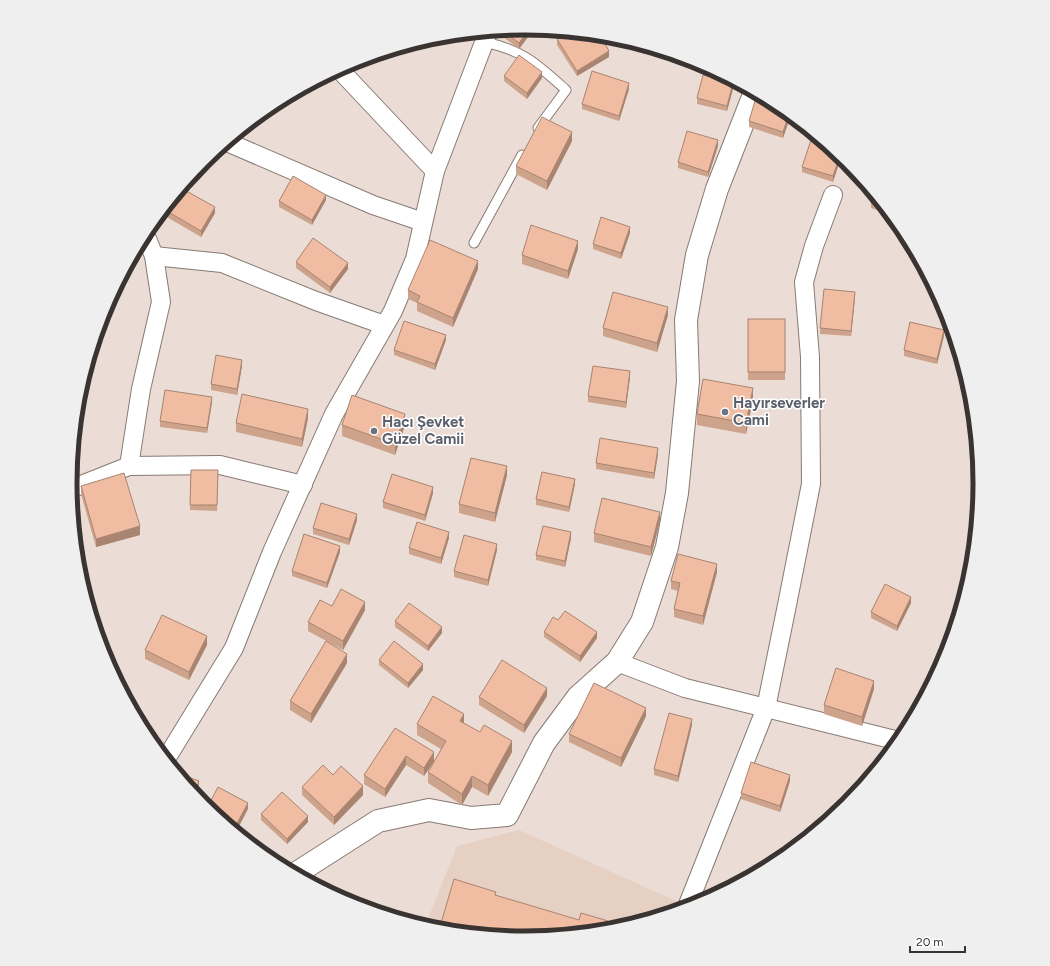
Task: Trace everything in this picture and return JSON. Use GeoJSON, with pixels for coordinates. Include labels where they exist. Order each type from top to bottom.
{"type":"FeatureCollection","features":[{"type":"Feature","properties":{"kind":"street"},"geometry":{"type":"LineString","coordinates":[[169,754],[234,648],[272,552],[334,414],[393,311],[415,260],[435,171],[486,37]]}},
{"type":"Feature","properties":{"kind":"street"},"geometry":{"type":"LineString","coordinates":[[343,74],[435,171]]}},
{"type":"Feature","properties":{"kind":"street"},"geometry":{"type":"LineString","coordinates":[[300,871],[378,821],[429,810],[471,818],[507,815],[544,742],[578,697],[617,662],[642,622],[667,547],[677,493],[688,381],[686,320],[697,255],[717,189],[752,97]]}},
{"type":"Feature","properties":{"kind":"street"},"geometry":{"type":"LineString","coordinates":[[232,144],[373,205],[423,222]]}},
{"type":"Feature","properties":{"kind":"street"},"geometry":{"type":"LineString","coordinates":[[690,899],[766,708],[811,484],[810,357],[804,282],[814,246],[833,195]]}},
{"type":"Feature","properties":{"kind":"street"},"geometry":{"type":"LineString","coordinates":[[129,466],[141,389],[161,302],[154,256],[148,242]]}},
{"type":"Feature","properties":{"kind":"street"},"geometry":{"type":"LineString","coordinates":[[154,256],[222,263],[316,301],[384,325]]}},
{"type":"Feature","properties":{"kind":"street"},"geometry":{"type":"LineString","coordinates":[[77,487],[129,466],[220,465],[302,485]]}},
{"type":"Feature","properties":{"kind":"street"},"geometry":{"type":"LineString","coordinates":[[617,662],[685,688],[892,739]]}},
{"type":"Feature","properties":{"kind":"lane"},"geometry":{"type":"LineString","coordinates":[[486,37],[533,61],[566,90],[541,122],[534,134]]}},
{"type":"Feature","properties":{"kind":"lane"},"geometry":{"type":"LineString","coordinates":[[474,243],[527,147]]}},
{"type":"Feature","properties":{"kind":"shaded area"},"geometry":{"type":"Polygon","coordinates":[[[519,830],[676,901],[675,905],[641,916],[583,927],[554,930],[496,930],[467,927],[427,920],[457,846],[519,830]]]}},
{"type":"Feature","properties":{"kind":"building"},"geometry":{"type":"Polygon","coordinates":[[[525,35],[519,43],[509,36],[525,35]]]}},
{"type":"Feature","properties":{"kind":"building"},"geometry":{"type":"Polygon","coordinates":[[[561,37],[604,43],[609,51],[577,71],[557,39],[561,37]]]}},
{"type":"Feature","properties":{"kind":"building"},"geometry":{"type":"Polygon","coordinates":[[[519,55],[542,72],[527,93],[504,76],[519,55]]]}},
{"type":"Feature","properties":{"kind":"building"},"geometry":{"type":"Polygon","coordinates":[[[592,71],[629,83],[619,116],[582,104],[592,71]]]}},
{"type":"Feature","properties":{"kind":"building"},"geometry":{"type":"Polygon","coordinates":[[[703,75],[719,79],[732,86],[727,106],[697,98],[703,75]]]}},
{"type":"Feature","properties":{"kind":"building"},"geometry":{"type":"Polygon","coordinates":[[[755,99],[787,120],[783,132],[749,121],[755,99]]]}},
{"type":"Feature","properties":{"kind":"building"},"geometry":{"type":"Polygon","coordinates":[[[542,117],[572,132],[547,181],[516,166],[542,117]]]}},
{"type":"Feature","properties":{"kind":"building"},"geometry":{"type":"Polygon","coordinates":[[[687,131],[718,140],[708,172],[678,162],[687,131]]]}},
{"type":"Feature","properties":{"kind":"building"},"geometry":{"type":"Polygon","coordinates":[[[811,140],[838,162],[833,176],[802,167],[811,140]]]}},
{"type":"Feature","properties":{"kind":"building"},"geometry":{"type":"Polygon","coordinates":[[[293,176],[326,195],[312,220],[279,201],[293,176]]]}},
{"type":"Feature","properties":{"kind":"building"},"geometry":{"type":"Polygon","coordinates":[[[186,191],[215,207],[201,231],[169,212],[186,191]]]}},
{"type":"Feature","properties":{"kind":"building"},"geometry":{"type":"Polygon","coordinates":[[[601,217],[630,227],[621,253],[593,244],[601,217]]]}},
{"type":"Feature","properties":{"kind":"building"},"geometry":{"type":"Polygon","coordinates":[[[531,225],[578,241],[568,271],[522,255],[531,225]]]}},
{"type":"Feature","properties":{"kind":"building"},"geometry":{"type":"Polygon","coordinates":[[[313,238],[348,263],[330,287],[296,262],[313,238]]]}},
{"type":"Feature","properties":{"kind":"building"},"geometry":{"type":"Polygon","coordinates":[[[430,240],[478,261],[453,318],[417,302],[420,296],[408,290],[430,240]]]}},
{"type":"Feature","properties":{"kind":"building"},"geometry":{"type":"Polygon","coordinates":[[[824,289],[855,292],[851,331],[820,328],[824,289]]]}},
{"type":"Feature","properties":{"kind":"building"},"geometry":{"type":"Polygon","coordinates":[[[613,292],[668,307],[657,343],[603,328],[613,292]]]}},
{"type":"Feature","properties":{"kind":"building"},"geometry":{"type":"Polygon","coordinates":[[[748,319],[785,319],[785,372],[748,372],[748,319]]]}},
{"type":"Feature","properties":{"kind":"building"},"geometry":{"type":"Polygon","coordinates":[[[404,321],[446,335],[435,364],[394,350],[404,321]]]}},
{"type":"Feature","properties":{"kind":"building"},"geometry":{"type":"Polygon","coordinates":[[[910,322],[944,330],[937,359],[904,350],[910,322]]]}},
{"type":"Feature","properties":{"kind":"building"},"geometry":{"type":"Polygon","coordinates":[[[216,355],[242,360],[237,389],[211,384],[216,355]]]}},
{"type":"Feature","properties":{"kind":"building"},"geometry":{"type":"Polygon","coordinates":[[[593,366],[630,371],[626,402],[588,396],[593,366]]]}},
{"type":"Feature","properties":{"kind":"building","name":"Hayırseverler Cami"},"geometry":{"type":"Polygon","coordinates":[[[703,379],[753,388],[746,423],[697,414],[703,379]]]}},
{"type":"Feature","properties":{"kind":"building"},"geometry":{"type":"Polygon","coordinates":[[[165,390],[212,397],[207,428],[160,421],[165,390]]]}},
{"type":"Feature","properties":{"kind":"building"},"geometry":{"type":"Polygon","coordinates":[[[242,394],[308,409],[302,439],[236,423],[242,394]]]}},
{"type":"Feature","properties":{"kind":"building","name":"Hacı Şevket Güzel Camii"},"geometry":{"type":"Polygon","coordinates":[[[352,395],[405,414],[395,444],[342,425],[352,395]]]}},
{"type":"Feature","properties":{"kind":"building"},"geometry":{"type":"Polygon","coordinates":[[[600,438],[658,448],[654,473],[596,463],[600,438]]]}},
{"type":"Feature","properties":{"kind":"building"},"geometry":{"type":"Polygon","coordinates":[[[471,458],[507,466],[495,513],[459,504],[471,458]]]}},
{"type":"Feature","properties":{"kind":"building"},"geometry":{"type":"Polygon","coordinates":[[[191,470],[218,470],[217,505],[190,505],[191,470]]]}},
{"type":"Feature","properties":{"kind":"building"},"geometry":{"type":"Polygon","coordinates":[[[542,472],[575,479],[569,507],[536,499],[542,472]]]}},
{"type":"Feature","properties":{"kind":"building"},"geometry":{"type":"Polygon","coordinates":[[[124,473],[140,526],[96,539],[81,486],[124,473]]]}},
{"type":"Feature","properties":{"kind":"building"},"geometry":{"type":"Polygon","coordinates":[[[392,474],[433,487],[425,515],[383,502],[392,474]]]}},
{"type":"Feature","properties":{"kind":"building"},"geometry":{"type":"Polygon","coordinates":[[[602,498],[660,512],[651,547],[594,533],[602,498]]]}},
{"type":"Feature","properties":{"kind":"building"},"geometry":{"type":"Polygon","coordinates":[[[321,503],[357,514],[349,539],[313,528],[321,503]]]}},
{"type":"Feature","properties":{"kind":"building"},"geometry":{"type":"Polygon","coordinates":[[[417,522],[449,532],[441,558],[409,548],[417,522]]]}},
{"type":"Feature","properties":{"kind":"building"},"geometry":{"type":"Polygon","coordinates":[[[543,526],[571,532],[565,561],[536,555],[543,526]]]}},
{"type":"Feature","properties":{"kind":"building"},"geometry":{"type":"Polygon","coordinates":[[[304,534],[340,546],[327,583],[292,571],[304,534]]]}},
{"type":"Feature","properties":{"kind":"building"},"geometry":{"type":"Polygon","coordinates":[[[464,535],[497,544],[488,580],[454,571],[464,535]]]}},
{"type":"Feature","properties":{"kind":"building"},"geometry":{"type":"Polygon","coordinates":[[[678,554],[717,564],[703,616],[674,609],[680,583],[671,581],[678,554]]]}},
{"type":"Feature","properties":{"kind":"building"},"geometry":{"type":"Polygon","coordinates":[[[885,584],[911,597],[897,626],[871,612],[885,584]]]}},
{"type":"Feature","properties":{"kind":"building"},"geometry":{"type":"Polygon","coordinates":[[[341,589],[365,602],[343,641],[308,622],[320,600],[332,606],[341,589]]]}},
{"type":"Feature","properties":{"kind":"building"},"geometry":{"type":"Polygon","coordinates":[[[409,603],[442,627],[428,646],[395,621],[409,603]]]}},
{"type":"Feature","properties":{"kind":"building"},"geometry":{"type":"Polygon","coordinates":[[[565,611],[597,632],[580,656],[544,632],[553,617],[558,620],[565,611]]]}},
{"type":"Feature","properties":{"kind":"building"},"geometry":{"type":"Polygon","coordinates":[[[162,615],[207,636],[189,672],[145,650],[162,615]]]}},
{"type":"Feature","properties":{"kind":"building"},"geometry":{"type":"Polygon","coordinates":[[[326,641],[347,654],[311,714],[290,701],[326,641]]]}},
{"type":"Feature","properties":{"kind":"building"},"geometry":{"type":"Polygon","coordinates":[[[394,641],[423,664],[408,683],[379,660],[394,641]]]}},
{"type":"Feature","properties":{"kind":"building"},"geometry":{"type":"Polygon","coordinates":[[[502,660],[547,688],[524,725],[479,697],[502,660]]]}},
{"type":"Feature","properties":{"kind":"building"},"geometry":{"type":"Polygon","coordinates":[[[836,668],[874,681],[862,717],[824,705],[836,668]]]}},
{"type":"Feature","properties":{"kind":"building"},"geometry":{"type":"Polygon","coordinates":[[[594,683],[646,708],[621,758],[569,734],[594,683]]]}},
{"type":"Feature","properties":{"kind":"building"},"geometry":{"type":"Polygon","coordinates":[[[433,696],[464,714],[460,721],[480,732],[484,725],[512,741],[488,785],[472,776],[462,794],[428,772],[446,741],[417,724],[433,696]]]}},
{"type":"Feature","properties":{"kind":"building"},"geometry":{"type":"Polygon","coordinates":[[[669,713],[692,719],[678,776],[654,769],[669,713]]]}},
{"type":"Feature","properties":{"kind":"building"},"geometry":{"type":"Polygon","coordinates":[[[395,728],[434,752],[424,768],[406,756],[385,789],[364,775],[395,728]]]}},
{"type":"Feature","properties":{"kind":"building"},"geometry":{"type":"Polygon","coordinates":[[[751,762],[790,775],[780,806],[741,793],[751,762]]]}},
{"type":"Feature","properties":{"kind":"building"},"geometry":{"type":"Polygon","coordinates":[[[323,765],[333,775],[341,766],[363,786],[334,817],[302,787],[323,765]]]}},
{"type":"Feature","properties":{"kind":"building"},"geometry":{"type":"Polygon","coordinates":[[[187,777],[199,781],[197,787],[187,777]]]}},
{"type":"Feature","properties":{"kind":"building"},"geometry":{"type":"Polygon","coordinates":[[[218,787],[248,803],[236,825],[210,802],[218,787]]]}},
{"type":"Feature","properties":{"kind":"building"},"geometry":{"type":"Polygon","coordinates":[[[282,792],[308,816],[287,839],[261,814],[282,792]]]}},
{"type":"Feature","properties":{"kind":"building"},"geometry":{"type":"Polygon","coordinates":[[[454,879],[496,892],[495,895],[579,920],[581,913],[608,921],[607,923],[583,927],[525,931],[496,930],[441,923],[454,879]]]}},
{"type":"Feature","properties":{"kind":"place","name":"Hayırseverler Cami"},"geometry":{"type":"Point","coordinates":[725,412]}},
{"type":"Feature","properties":{"kind":"place","name":"Hacı Şevket Güzel Camii"},"geometry":{"type":"Point","coordinates":[374,431]}}]}
